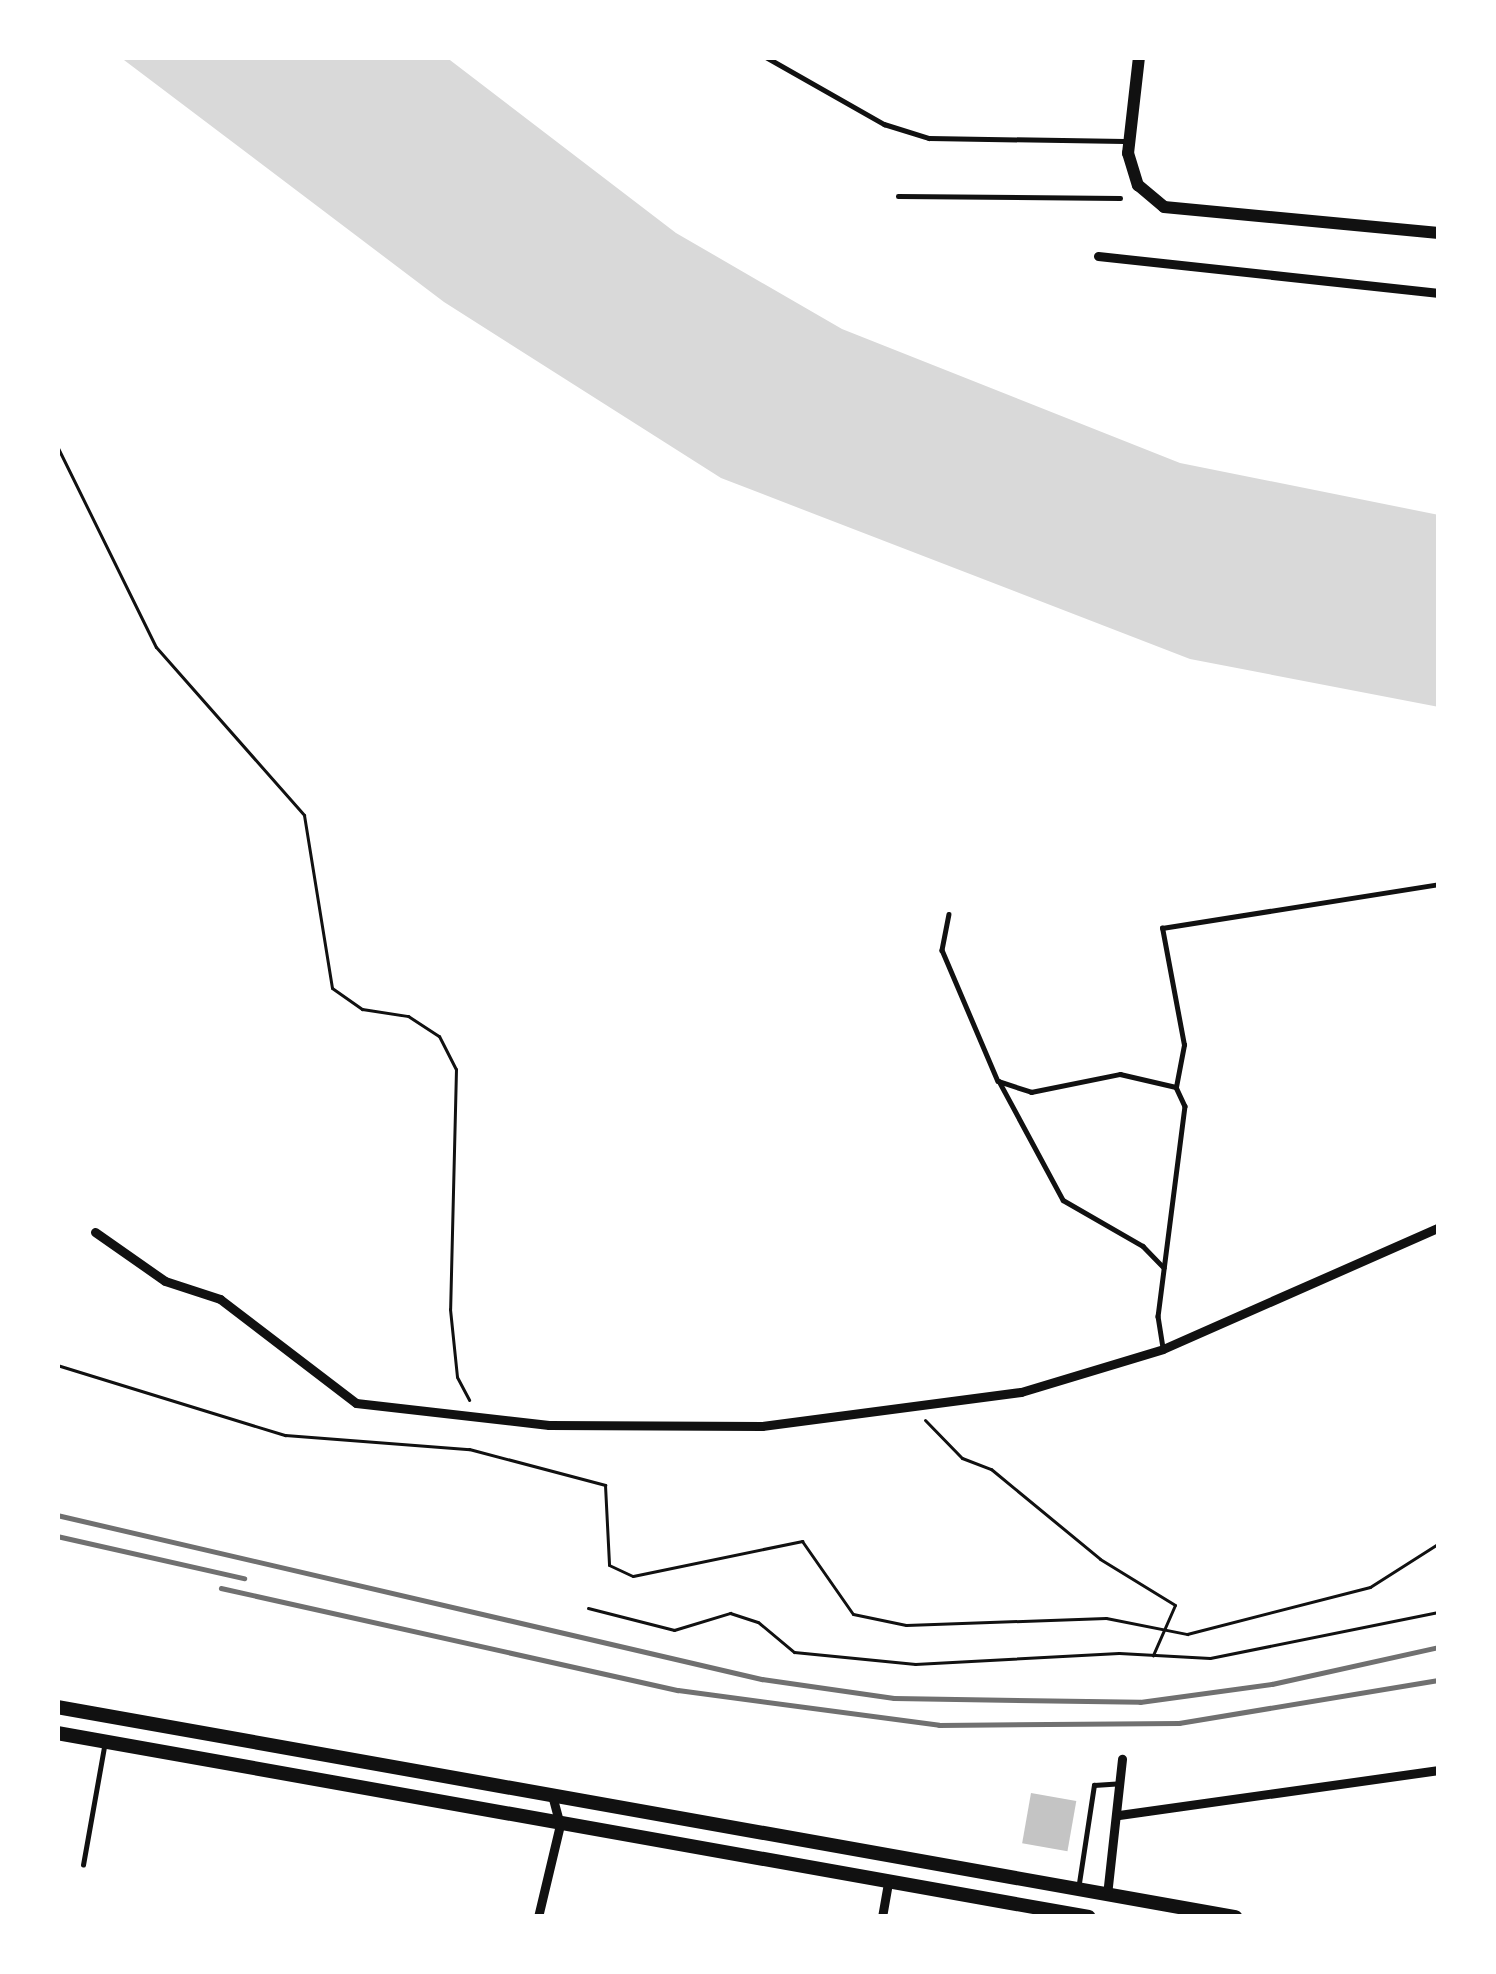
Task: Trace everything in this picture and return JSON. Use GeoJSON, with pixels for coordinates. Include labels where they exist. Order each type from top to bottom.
{"type":"FeatureCollection","features":[{"type":"Feature","properties":{"kind":"main road"},"geometry":{"type":"LineString","coordinates":[[1139,57],[1129,140],[1138,184],[1185,213],[1439,233]]}},
{"type":"Feature","properties":{"kind":"main road"},"geometry":{"type":"LineString","coordinates":[[57,1706],[1234,1917]]}},
{"type":"Feature","properties":{"kind":"main road"},"geometry":{"type":"LineString","coordinates":[[57,1733],[1089,1917]]}},
{"type":"Feature","properties":{"kind":"street"},"geometry":{"type":"LineString","coordinates":[[1098,256],[1439,293]]}},
{"type":"Feature","properties":{"kind":"street"},"geometry":{"type":"LineString","coordinates":[[95,1232],[165,1281],[220,1299],[356,1403],[549,1425],[762,1426],[1022,1392],[1163,1349],[1439,1227]]}},
{"type":"Feature","properties":{"kind":"street"},"geometry":{"type":"LineString","coordinates":[[1107,1895],[1122,1760]]}},
{"type":"Feature","properties":{"kind":"street"},"geometry":{"type":"LineString","coordinates":[[1118,1815],[1439,1770]]}},
{"type":"Feature","properties":{"kind":"street"},"geometry":{"type":"LineString","coordinates":[[538,1917],[560,1825],[553,1798]]}},
{"type":"Feature","properties":{"kind":"street"},"geometry":{"type":"LineString","coordinates":[[882,1917],[888,1882]]}},
{"type":"Feature","properties":{"kind":"lane"},"geometry":{"type":"LineString","coordinates":[[766,57],[884,124],[929,138],[1129,140]]}},
{"type":"Feature","properties":{"kind":"lane"},"geometry":{"type":"LineString","coordinates":[[898,196],[1120,198]]}},
{"type":"Feature","properties":{"kind":"lane"},"geometry":{"type":"LineString","coordinates":[[1163,1349],[1164,1268],[1185,1106],[1176,1087],[1184,1045],[1162,928],[1439,884]]}},
{"type":"Feature","properties":{"kind":"lane"},"geometry":{"type":"LineString","coordinates":[[949,914],[941,950],[998,1081],[1063,1200],[1143,1246],[1164,1268]]}},
{"type":"Feature","properties":{"kind":"lane"},"geometry":{"type":"LineString","coordinates":[[998,1081],[1031,1092],[1120,1074],[1176,1087]]}},
{"type":"Feature","properties":{"kind":"lane"},"geometry":{"type":"LineString","coordinates":[[82,1865],[105,1742]]}},
{"type":"Feature","properties":{"kind":"lane"},"geometry":{"type":"LineString","coordinates":[[1078,1889],[1094,1785],[1120,1783]]}},
{"type":"Feature","properties":{"kind":"path"},"geometry":{"type":"LineString","coordinates":[[57,446],[156,646],[304,815],[332,988],[362,1009],[408,1016],[439,1036],[456,1069],[450,1309],[457,1376],[478,1416]]}},
{"type":"Feature","properties":{"kind":"path"},"geometry":{"type":"LineString","coordinates":[[57,1365],[285,1436],[469,1449],[605,1484],[609,1565],[633,1576],[802,1541],[853,1613],[906,1625],[1106,1618],[1187,1634],[1370,1587],[1439,1543]]}},
{"type":"Feature","properties":{"kind":"path"},"geometry":{"type":"LineString","coordinates":[[911,1406],[962,1458],[991,1469],[1100,1559],[1175,1605],[1153,1656]]}},
{"type":"Feature","properties":{"kind":"path"},"geometry":{"type":"LineString","coordinates":[[588,1608],[674,1630],[730,1613],[758,1622],[794,1652],[915,1664],[1210,1658],[1439,1612]]}},
{"type":"Feature","properties":{"kind":"shaded area"},"geometry":{"type":"Polygon","coordinates":[[[120,57],[446,57],[676,233],[842,329],[1180,463],[1439,515],[1439,707],[1190,659],[721,478],[444,302],[120,57]]]}},
{"type":"Feature","properties":{"kind":"building"},"geometry":{"type":"Polygon","coordinates":[[[1031,1793],[1076,1801],[1067,1851],[1022,1843],[1031,1793]]]}},
{"type":"Feature","properties":{"kind":"railway"},"geometry":{"type":"LineString","coordinates":[[57,1515],[762,1679],[894,1698],[1140,1702],[1272,1684],[1439,1647]]}},
{"type":"Feature","properties":{"kind":"railway"},"geometry":{"type":"LineString","coordinates":[[57,1536],[244,1578]]}},
{"type":"Feature","properties":{"kind":"railway"},"geometry":{"type":"LineString","coordinates":[[221,1588],[678,1690],[939,1725],[1179,1723],[1439,1680]]}}]}
